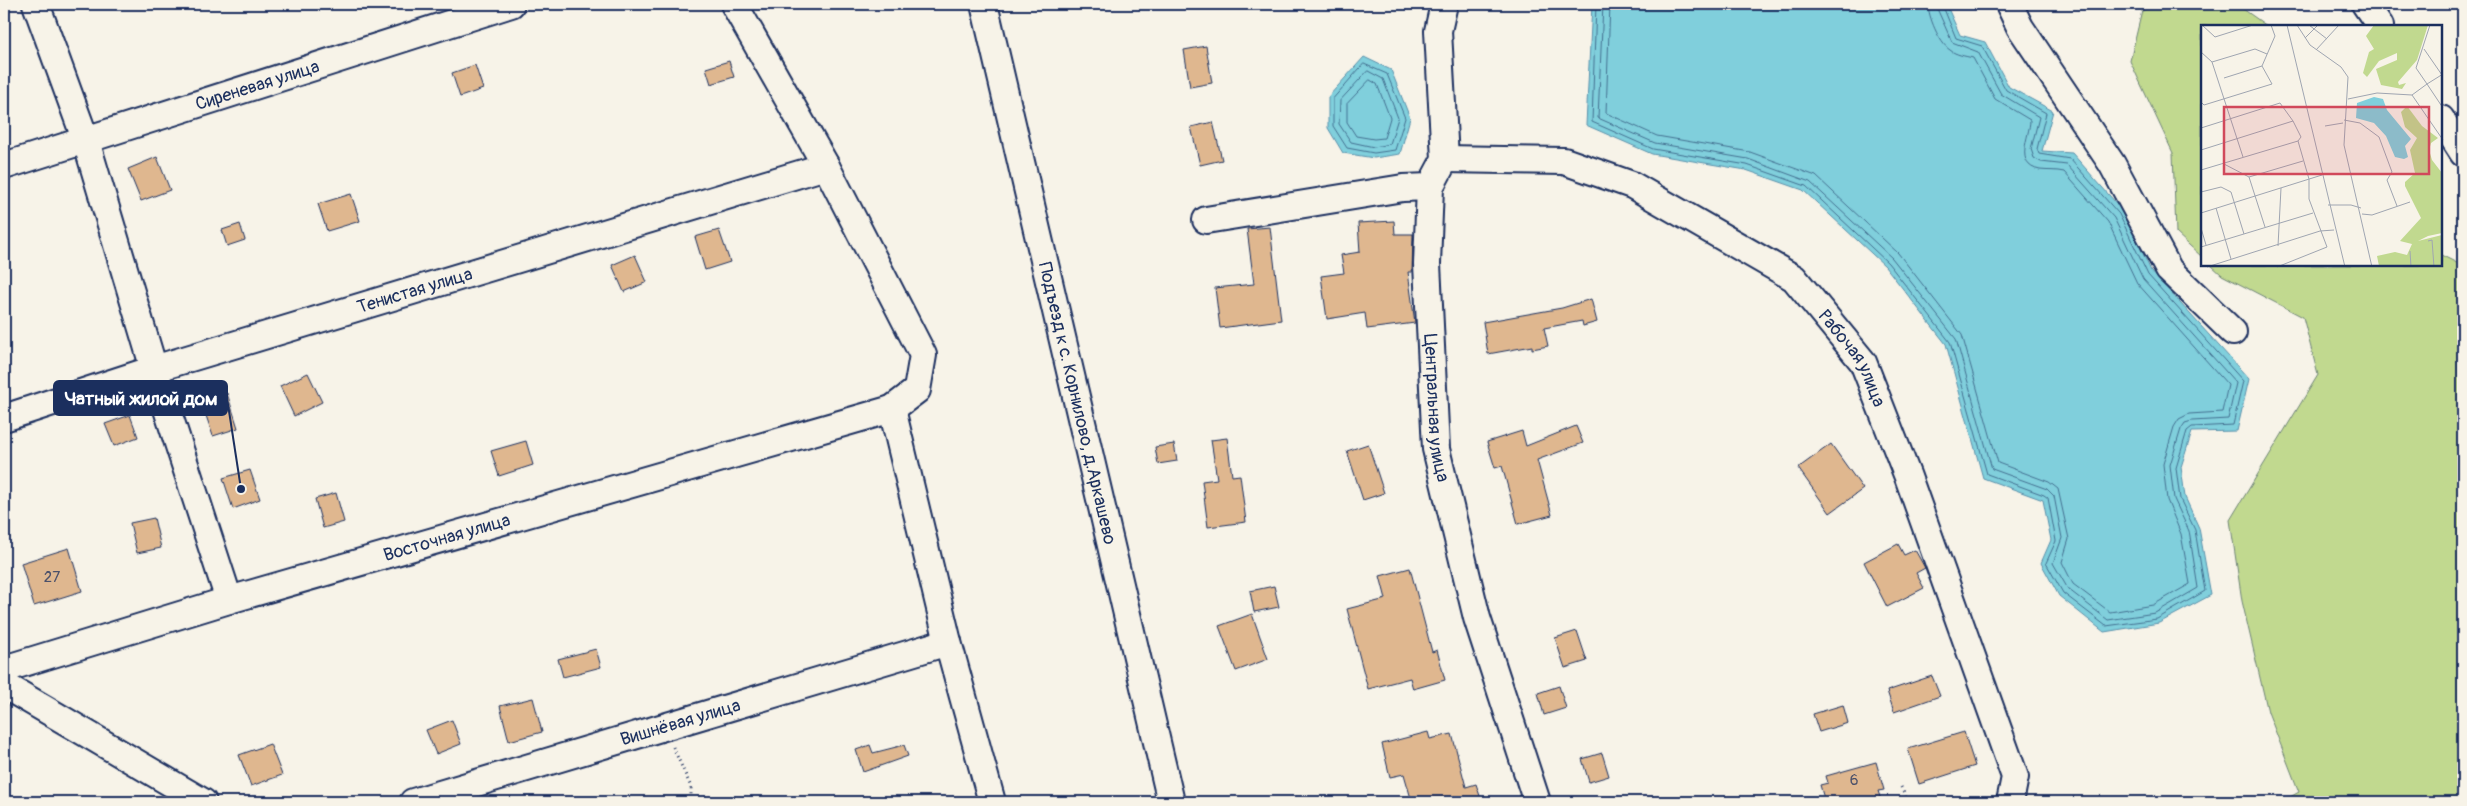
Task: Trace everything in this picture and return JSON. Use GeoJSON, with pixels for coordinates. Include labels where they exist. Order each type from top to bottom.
{"type":"FeatureCollection","features":[{"type":"Feature","properties":{"kind":"street"},"geometry":{"type":"LineString","coordinates":[[36,4],[86,141],[154,369],[229,600]]}},
{"type":"Feature","properties":{"kind":"street","name":"Сиреневая улица"},"geometry":{"type":"LineString","coordinates":[[4,166],[511,4]]}},
{"type":"Feature","properties":{"kind":"street","name":"Восточная улица"},"geometry":{"type":"LineString","coordinates":[[4,669],[229,600],[892,408],[917,390],[923,355],[826,166],[734,4]]}},
{"type":"Feature","properties":{"kind":"street","name":"Подъезд к с. Корнилово, д.Аркашево"},"geometry":{"type":"LineString","coordinates":[[984,4],[1171,802]]}},
{"type":"Feature","properties":{"kind":"street"},"geometry":{"type":"LineString","coordinates":[[1444,4],[1438,30],[1445,159]]}},
{"type":"Feature","properties":{"kind":"street"},"geometry":{"type":"LineString","coordinates":[[2009,4],[2020,27],[2112,164],[2169,270],[2233,332]]}},
{"type":"Feature","properties":{"kind":"street"},"geometry":{"type":"LineString","coordinates":[[2365,4],[2379,25]]}},
{"type":"Feature","properties":{"kind":"street"},"geometry":{"type":"LineString","coordinates":[[2442,120],[2463,153]]}},
{"type":"Feature","properties":{"kind":"street","name":"Центральная улица"},"geometry":{"type":"LineString","coordinates":[[1445,159],[1430,188],[1427,264],[1436,449],[1477,618],[1537,802]]}},
{"type":"Feature","properties":{"kind":"street","name":"Рабочая улица"},"geometry":{"type":"LineString","coordinates":[[1445,159],[1564,161],[1632,185],[1794,278],[1863,362],[1908,477],[2015,777],[2010,802]]}},
{"type":"Feature","properties":{"kind":"street","name":"Тенистая улица"},"geometry":{"type":"LineString","coordinates":[[4,418],[154,369],[826,166]]}},
{"type":"Feature","properties":{"kind":"street"},"geometry":{"type":"LineString","coordinates":[[1206,220],[1403,188],[1430,188]]}},
{"type":"Feature","properties":{"kind":"street"},"geometry":{"type":"LineString","coordinates":[[892,408],[948,642],[992,802]]}},
{"type":"Feature","properties":{"kind":"street","name":"Вишнёвая улица"},"geometry":{"type":"LineString","coordinates":[[413,802],[948,642]]}},
{"type":"Feature","properties":{"kind":"street"},"geometry":{"type":"LineString","coordinates":[[4,685],[203,802]]}},
{"type":"Feature","properties":{"kind":"path"},"geometry":{"type":"LineString","coordinates":[[664,727],[691,787],[691,802]]}},
{"type":"Feature","properties":{"kind":"path"},"geometry":{"type":"LineString","coordinates":[[1901,787],[1908,802]]}},
{"type":"Feature","properties":{"kind":"green space"},"geometry":{"type":"Polygon","coordinates":[[[2156,4],[2236,4],[2266,25],[2201,25],[2201,256],[2176,233],[2173,153],[2130,61],[2142,11],[2156,4]]]}},
{"type":"Feature","properties":{"kind":"green space"},"geometry":{"type":"Polygon","coordinates":[[[2442,256],[2463,266],[2463,802],[2281,802],[2299,792],[2268,712],[2242,601],[2230,520],[2318,375],[2303,317],[2222,275],[2212,266],[2442,266],[2442,256]]]}},
{"type":"Feature","properties":{"kind":"water"},"geometry":{"type":"Polygon","coordinates":[[[1592,4],[1946,4],[1960,35],[1985,42],[2009,87],[2053,111],[2042,151],[2072,153],[2124,212],[2151,271],[2249,379],[2237,431],[2192,432],[2181,467],[2185,497],[2199,528],[2211,595],[2159,623],[2104,632],[2059,596],[2041,563],[2051,540],[2043,500],[1983,478],[1946,344],[1885,266],[1803,190],[1746,170],[1652,154],[1586,125],[1592,4]]]}},
{"type":"Feature","properties":{"kind":"water"},"geometry":{"type":"Polygon","coordinates":[[[1364,57],[1391,70],[1410,118],[1400,154],[1374,158],[1343,153],[1328,128],[1328,97],[1364,57]]]}},
{"type":"Feature","properties":{"kind":"building"},"geometry":{"type":"Polygon","coordinates":[[[1206,46],[1212,83],[1190,87],[1184,50],[1206,46]]]}},
{"type":"Feature","properties":{"kind":"building"},"geometry":{"type":"Polygon","coordinates":[[[729,61],[734,77],[711,84],[706,68],[729,61]]]}},
{"type":"Feature","properties":{"kind":"building"},"geometry":{"type":"Polygon","coordinates":[[[475,65],[483,89],[460,97],[452,73],[475,65]]]}},
{"type":"Feature","properties":{"kind":"building"},"geometry":{"type":"Polygon","coordinates":[[[1213,122],[1222,160],[1200,165],[1191,127],[1213,122]]]}},
{"type":"Feature","properties":{"kind":"building"},"geometry":{"type":"Polygon","coordinates":[[[157,157],[170,190],[141,201],[128,169],[157,157]]]}},
{"type":"Feature","properties":{"kind":"building"},"geometry":{"type":"Polygon","coordinates":[[[351,194],[360,221],[327,231],[318,204],[351,194]]]}},
{"type":"Feature","properties":{"kind":"building"},"geometry":{"type":"Polygon","coordinates":[[[1394,221],[1395,234],[1413,234],[1412,272],[1408,272],[1415,323],[1367,329],[1365,313],[1327,319],[1321,276],[1344,273],[1341,255],[1360,252],[1358,223],[1394,221]]]}},
{"type":"Feature","properties":{"kind":"building"},"geometry":{"type":"Polygon","coordinates":[[[240,224],[245,240],[227,246],[222,230],[240,224]]]}},
{"type":"Feature","properties":{"kind":"building"},"geometry":{"type":"Polygon","coordinates":[[[1270,227],[1281,320],[1220,328],[1215,288],[1254,284],[1247,229],[1270,227]]]}},
{"type":"Feature","properties":{"kind":"building"},"geometry":{"type":"Polygon","coordinates":[[[719,230],[730,262],[705,270],[695,237],[719,230]]]}},
{"type":"Feature","properties":{"kind":"building"},"geometry":{"type":"Polygon","coordinates":[[[635,255],[647,282],[624,292],[612,265],[635,255]]]}},
{"type":"Feature","properties":{"kind":"building"},"geometry":{"type":"Polygon","coordinates":[[[1591,299],[1597,322],[1583,326],[1582,321],[1544,328],[1548,346],[1532,349],[1532,346],[1488,354],[1483,322],[1562,308],[1591,299]]]}},
{"type":"Feature","properties":{"kind":"building"},"geometry":{"type":"Polygon","coordinates":[[[308,373],[322,402],[294,416],[280,386],[308,373]]]}},
{"type":"Feature","properties":{"kind":"building"},"geometry":{"type":"Polygon","coordinates":[[[227,393],[238,428],[213,436],[201,401],[227,393]]]}},
{"type":"Feature","properties":{"kind":"building"},"geometry":{"type":"Polygon","coordinates":[[[130,415],[138,437],[114,446],[105,424],[130,415]]]}},
{"type":"Feature","properties":{"kind":"building"},"geometry":{"type":"Polygon","coordinates":[[[1576,426],[1583,443],[1537,460],[1552,515],[1518,524],[1502,466],[1495,468],[1487,442],[1522,431],[1526,446],[1576,426]]]}},
{"type":"Feature","properties":{"kind":"building"},"geometry":{"type":"Polygon","coordinates":[[[1227,438],[1232,476],[1240,475],[1246,522],[1208,527],[1202,481],[1217,479],[1211,440],[1227,438]]]}},
{"type":"Feature","properties":{"kind":"building"},"geometry":{"type":"Polygon","coordinates":[[[526,441],[533,465],[499,476],[491,451],[526,441]]]}},
{"type":"Feature","properties":{"kind":"building"},"geometry":{"type":"Polygon","coordinates":[[[1174,444],[1177,461],[1158,464],[1155,447],[1174,444]]]}},
{"type":"Feature","properties":{"kind":"building"},"geometry":{"type":"Polygon","coordinates":[[[1368,444],[1384,493],[1363,500],[1347,451],[1368,444]]]}},
{"type":"Feature","properties":{"kind":"building"},"geometry":{"type":"Polygon","coordinates":[[[1831,444],[1863,489],[1830,513],[1798,468],[1831,444]]]}},
{"type":"Feature","properties":{"kind":"building"},"geometry":{"type":"Polygon","coordinates":[[[250,470],[260,499],[233,509],[223,478],[250,470]]]}},
{"type":"Feature","properties":{"kind":"building"},"geometry":{"type":"Polygon","coordinates":[[[336,493],[344,522],[323,528],[315,499],[336,493]]]}},
{"type":"Feature","properties":{"kind":"building"},"geometry":{"type":"Polygon","coordinates":[[[154,518],[161,548],[137,553],[130,523],[154,518]]]}},
{"type":"Feature","properties":{"kind":"building"},"geometry":{"type":"Polygon","coordinates":[[[1898,544],[1904,555],[1915,550],[1925,568],[1916,573],[1924,588],[1887,607],[1864,562],[1898,544]]]}},
{"type":"Feature","properties":{"kind":"building"},"geometry":{"type":"Polygon","coordinates":[[[69,548],[82,591],[34,606],[21,563],[69,548]]]}},
{"type":"Feature","properties":{"kind":"building"},"geometry":{"type":"Polygon","coordinates":[[[1410,568],[1432,652],[1437,650],[1445,680],[1413,689],[1410,678],[1368,689],[1347,609],[1386,599],[1380,576],[1410,568]]]}},
{"type":"Feature","properties":{"kind":"building"},"geometry":{"type":"Polygon","coordinates":[[[1274,586],[1279,607],[1254,612],[1250,591],[1274,586]]]}},
{"type":"Feature","properties":{"kind":"building"},"geometry":{"type":"Polygon","coordinates":[[[1252,614],[1268,659],[1236,671],[1219,626],[1252,614]]]}},
{"type":"Feature","properties":{"kind":"building"},"geometry":{"type":"Polygon","coordinates":[[[1577,631],[1587,661],[1565,668],[1555,638],[1577,631]]]}},
{"type":"Feature","properties":{"kind":"building"},"geometry":{"type":"Polygon","coordinates":[[[596,649],[601,667],[563,677],[558,659],[596,649]]]}},
{"type":"Feature","properties":{"kind":"building"},"geometry":{"type":"Polygon","coordinates":[[[1932,676],[1940,696],[1894,712],[1887,691],[1932,676]]]}},
{"type":"Feature","properties":{"kind":"building"},"geometry":{"type":"Polygon","coordinates":[[[1559,686],[1566,708],[1544,715],[1538,693],[1559,686]]]}},
{"type":"Feature","properties":{"kind":"building"},"geometry":{"type":"Polygon","coordinates":[[[533,698],[542,732],[509,741],[500,706],[533,698]]]}},
{"type":"Feature","properties":{"kind":"building"},"geometry":{"type":"Polygon","coordinates":[[[1843,705],[1848,723],[1819,732],[1813,714],[1843,705]]]}},
{"type":"Feature","properties":{"kind":"building"},"geometry":{"type":"Polygon","coordinates":[[[452,720],[461,744],[436,754],[426,730],[452,720]]]}},
{"type":"Feature","properties":{"kind":"building"},"geometry":{"type":"Polygon","coordinates":[[[1428,732],[1430,739],[1452,734],[1466,787],[1476,784],[1482,802],[1412,802],[1404,774],[1390,777],[1382,744],[1428,732]]]}},
{"type":"Feature","properties":{"kind":"building"},"geometry":{"type":"Polygon","coordinates":[[[1964,732],[1975,766],[1919,784],[1908,749],[1964,732]]]}},
{"type":"Feature","properties":{"kind":"building"},"geometry":{"type":"Polygon","coordinates":[[[270,744],[282,775],[251,786],[239,755],[270,744]]]}},
{"type":"Feature","properties":{"kind":"building"},"geometry":{"type":"Polygon","coordinates":[[[870,745],[873,753],[904,745],[908,756],[863,772],[856,750],[870,745]]]}},
{"type":"Feature","properties":{"kind":"building"},"geometry":{"type":"Polygon","coordinates":[[[1602,753],[1609,776],[1589,782],[1582,759],[1602,753]]]}},
{"type":"Feature","properties":{"kind":"building"},"geometry":{"type":"Polygon","coordinates":[[[1876,762],[1884,790],[1878,791],[1881,800],[1872,802],[1825,802],[1820,785],[1828,783],[1826,776],[1876,762]]]}},
{"type":"Feature","properties":{"kind":"place","name":"Чатный жилой дом"},"geometry":{"type":"Point","coordinates":[241,489]}}]}
